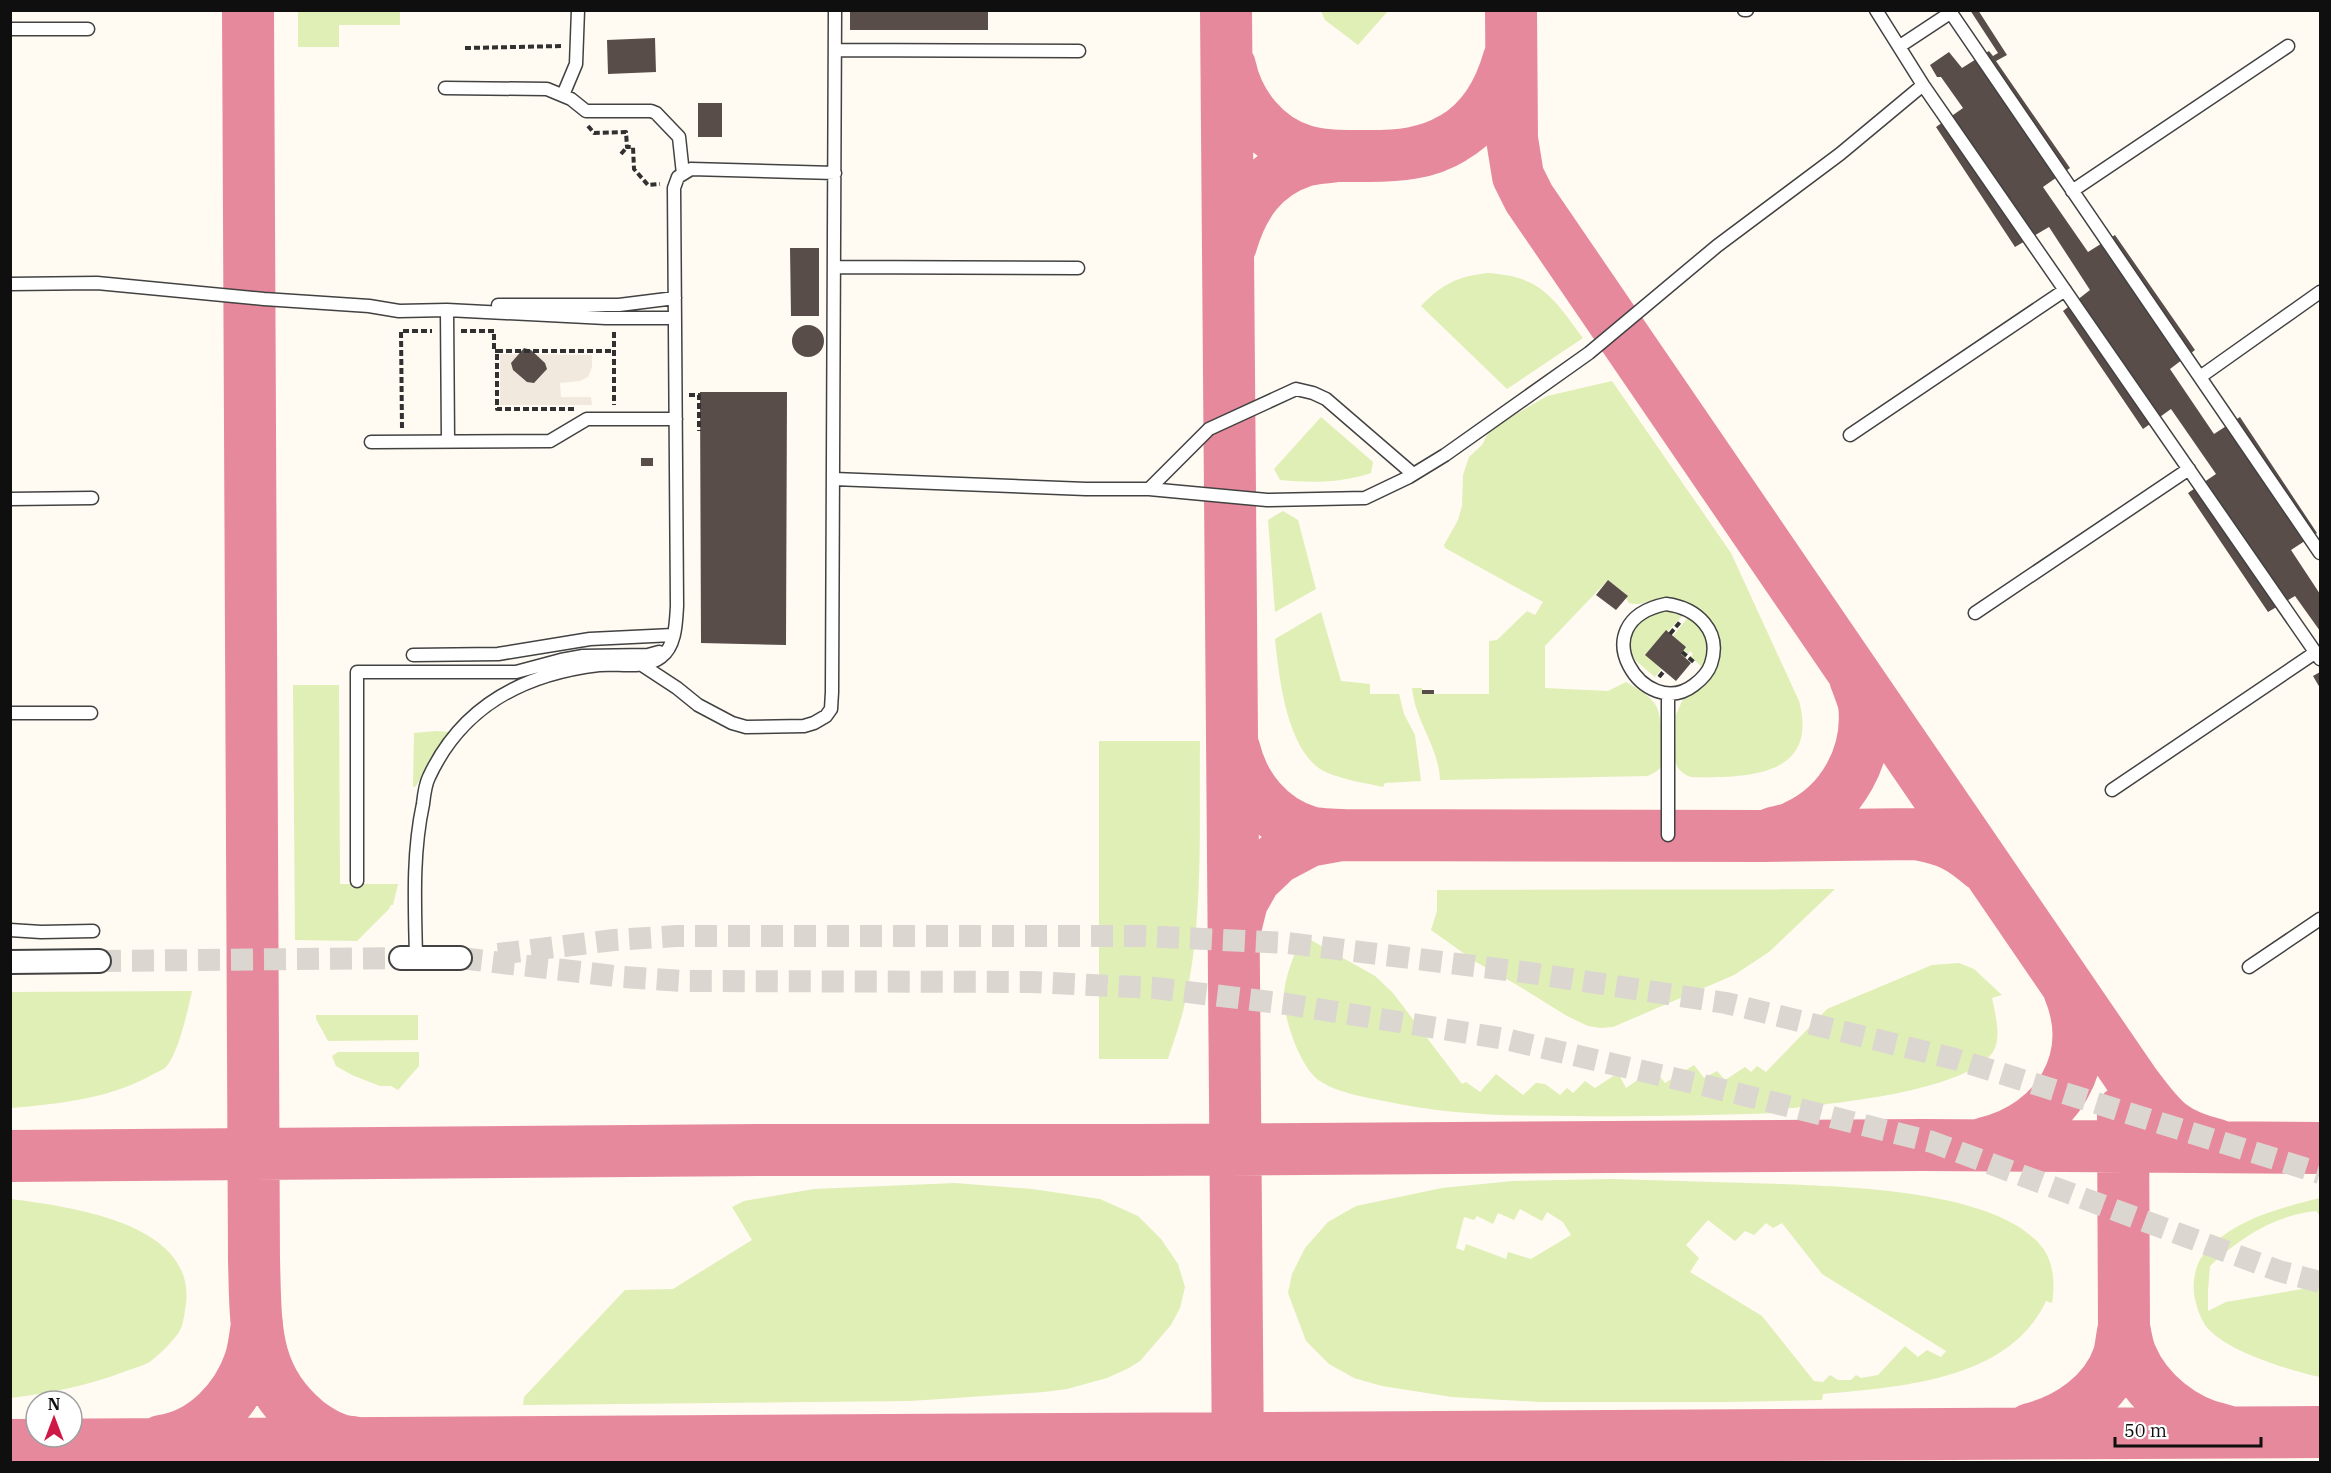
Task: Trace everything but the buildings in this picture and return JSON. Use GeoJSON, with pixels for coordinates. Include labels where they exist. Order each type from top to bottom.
{"type":"FeatureCollection","features":[{"type":"Feature","properties":{"kind":"street"},"geometry":{"type":"LineString","coordinates":[[408,958],[460,958]]}},
{"type":"Feature","properties":{"kind":"street"},"geometry":{"type":"LineString","coordinates":[[10,962],[99,961]]}},
{"type":"Feature","properties":{"kind":"lane"},"geometry":{"type":"LineString","coordinates":[[563,94],[576,64],[578,10]]}},
{"type":"Feature","properties":{"kind":"lane"},"geometry":{"type":"LineString","coordinates":[[642,665],[698,705],[732,723],[746,727],[804,726],[826,716],[831,709],[835,10]]}},
{"type":"Feature","properties":{"kind":"lane"},"geometry":{"type":"LineString","coordinates":[[1876,10],[1923,84],[2318,656],[2112,790]]}},
{"type":"Feature","properties":{"kind":"lane"},"geometry":{"type":"LineString","coordinates":[[1900,46],[1950,12],[2320,553]]}},
{"type":"Feature","properties":{"kind":"lane"},"geometry":{"type":"LineString","coordinates":[[10,29],[88,29]]}},
{"type":"Feature","properties":{"kind":"lane"},"geometry":{"type":"LineString","coordinates":[[2073,191],[2288,46]]}},
{"type":"Feature","properties":{"kind":"lane"},"geometry":{"type":"LineString","coordinates":[[835,50],[1079,51]]}},
{"type":"Feature","properties":{"kind":"lane"},"geometry":{"type":"LineString","coordinates":[[834,479],[1086,489],[1149,489],[1267,500],[1365,498],[1445,455],[1589,353],[1717,246],[1840,154],[1923,84]]}},
{"type":"Feature","properties":{"kind":"lane"},"geometry":{"type":"LineString","coordinates":[[445,88],[534,88],[563,94],[586,111],[656,113],[679,137],[683,174]]}},
{"type":"Feature","properties":{"kind":"lane"},"geometry":{"type":"LineString","coordinates":[[408,958],[418,825],[428,779],[450,739],[482,707],[512,689],[555,672],[601,665],[642,665],[662,657],[672,640],[677,606],[674,188],[678,177],[691,169],[835,173]]}},
{"type":"Feature","properties":{"kind":"lane"},"geometry":{"type":"LineString","coordinates":[[834,267],[1078,268]]}},
{"type":"Feature","properties":{"kind":"lane"},"geometry":{"type":"LineString","coordinates":[[10,284],[97,283],[264,299],[369,306],[399,311],[447,310],[614,318],[675,318]]}},
{"type":"Feature","properties":{"kind":"lane"},"geometry":{"type":"LineString","coordinates":[[1850,435],[2066,290]]}},
{"type":"Feature","properties":{"kind":"lane"},"geometry":{"type":"LineString","coordinates":[[2200,377],[2320,292]]}},
{"type":"Feature","properties":{"kind":"lane"},"geometry":{"type":"LineString","coordinates":[[416,306],[619,305],[675,298]]}},
{"type":"Feature","properties":{"kind":"lane"},"geometry":{"type":"LineString","coordinates":[[447,310],[448,442]]}},
{"type":"Feature","properties":{"kind":"lane"},"geometry":{"type":"LineString","coordinates":[[1149,489],[1209,429],[1296,389],[1326,399],[1413,474]]}},
{"type":"Feature","properties":{"kind":"lane"},"geometry":{"type":"LineString","coordinates":[[371,442],[550,441],[587,419],[676,420]]}},
{"type":"Feature","properties":{"kind":"lane"},"geometry":{"type":"LineString","coordinates":[[1975,614],[2189,469]]}},
{"type":"Feature","properties":{"kind":"lane"},"geometry":{"type":"LineString","coordinates":[[10,499],[92,498]]}},
{"type":"Feature","properties":{"kind":"lane"},"geometry":{"type":"LineString","coordinates":[[1666,604],[1691,610],[1703,621],[1709,631],[1713,646],[1712,662],[1707,674],[1689,689],[1668,694],[1659,693],[1633,672],[1627,664],[1623,645],[1625,634],[1636,617],[1652,607],[1666,604]]}},
{"type":"Feature","properties":{"kind":"lane"},"geometry":{"type":"LineString","coordinates":[[413,655],[498,654],[590,639],[672,640]]}},
{"type":"Feature","properties":{"kind":"lane"},"geometry":{"type":"LineString","coordinates":[[357,881],[357,672],[516,672],[591,655],[648,655],[661,652],[672,640]]}},
{"type":"Feature","properties":{"kind":"lane"},"geometry":{"type":"LineString","coordinates":[[1668,694],[1668,836]]}},
{"type":"Feature","properties":{"kind":"lane"},"geometry":{"type":"LineString","coordinates":[[10,713],[91,713]]}},
{"type":"Feature","properties":{"kind":"lane"},"geometry":{"type":"LineString","coordinates":[[2249,968],[2320,919]]}},
{"type":"Feature","properties":{"kind":"lane"},"geometry":{"type":"LineString","coordinates":[[10,930],[93,931]]}},
{"type":"Feature","properties":{"kind":"path"},"geometry":{"type":"LineString","coordinates":[[621,154],[627,147]]}},
{"type":"Feature","properties":{"kind":"path"},"geometry":{"type":"LineString","coordinates":[[659,184],[666,184]]}},
{"type":"Feature","properties":{"kind":"path"},"geometry":{"type":"LineString","coordinates":[[608,409],[614,409],[614,318]]}},
{"type":"Feature","properties":{"kind":"path"},"geometry":{"type":"LineString","coordinates":[[579,409],[497,408],[497,351],[614,351]]}},
{"type":"Feature","properties":{"kind":"green space"},"geometry":{"type":"Polygon","coordinates":[[[298,11],[400,11],[400,25],[339,25],[339,47],[298,47],[298,11]]]}},
{"type":"Feature","properties":{"kind":"green space"},"geometry":{"type":"Polygon","coordinates":[[[1321,11],[1388,11],[1358,45],[1325,20],[1321,11]]]}},
{"type":"Feature","properties":{"kind":"green space"},"geometry":{"type":"Polygon","coordinates":[[[1489,273],[1522,279],[1545,292],[1583,338],[1507,389],[1421,306],[1451,282],[1468,276],[1489,273]]]}},
{"type":"Feature","properties":{"kind":"green space"},"geometry":{"type":"Polygon","coordinates":[[[1612,381],[1731,553],[1799,701],[1803,726],[1798,746],[1788,759],[1773,768],[1754,774],[1691,777],[1683,773],[1675,760],[1676,715],[1682,701],[1695,691],[1716,652],[1696,609],[1670,599],[1639,604],[1629,603],[1627,595],[1608,580],[1545,646],[1545,688],[1608,691],[1626,682],[1642,692],[1655,704],[1660,717],[1663,746],[1660,768],[1648,776],[1440,780],[1436,756],[1418,712],[1412,688],[1422,688],[1423,694],[1489,694],[1489,641],[1497,640],[1527,611],[1535,615],[1543,602],[1445,548],[1444,545],[1458,520],[1462,506],[1463,475],[1469,457],[1482,445],[1489,431],[1547,396],[1612,381]]]}},
{"type":"Feature","properties":{"kind":"green space"},"geometry":{"type":"Polygon","coordinates":[[[1321,417],[1373,462],[1371,473],[1349,479],[1326,481],[1280,480],[1274,469],[1321,417]]]}},
{"type":"Feature","properties":{"kind":"green space"},"geometry":{"type":"Polygon","coordinates":[[[1283,511],[1298,520],[1316,589],[1275,612],[1268,520],[1283,511]]]}},
{"type":"Feature","properties":{"kind":"green space"},"geometry":{"type":"Polygon","coordinates":[[[1662,610],[1684,614],[1646,655],[1661,669],[1655,677],[1636,661],[1629,650],[1638,624],[1662,610]]]}},
{"type":"Feature","properties":{"kind":"green space"},"geometry":{"type":"Polygon","coordinates":[[[1321,612],[1341,681],[1370,684],[1370,694],[1399,694],[1404,714],[1415,735],[1421,781],[1385,783],[1383,787],[1348,779],[1328,773],[1314,764],[1303,751],[1294,734],[1283,694],[1275,639],[1321,612]]]}},
{"type":"Feature","properties":{"kind":"green space"},"geometry":{"type":"Polygon","coordinates":[[[1689,616],[1700,628],[1706,640],[1707,653],[1703,668],[1691,657],[1693,654],[1690,651],[1688,654],[1684,650],[1686,647],[1673,636],[1689,616]]]}},
{"type":"Feature","properties":{"kind":"green space"},"geometry":{"type":"Polygon","coordinates":[[[293,685],[339,685],[340,884],[398,884],[393,905],[357,941],[295,940],[293,685]]]}},
{"type":"Feature","properties":{"kind":"green space"},"geometry":{"type":"Polygon","coordinates":[[[451,732],[438,748],[416,786],[413,787],[414,733],[451,732]]]}},
{"type":"Feature","properties":{"kind":"green space"},"geometry":{"type":"Polygon","coordinates":[[[1099,741],[1200,741],[1199,875],[1195,942],[1181,1020],[1168,1059],[1099,1059],[1099,741]]]}},
{"type":"Feature","properties":{"kind":"green space"},"geometry":{"type":"Polygon","coordinates":[[[1835,889],[1769,952],[1734,975],[1613,1027],[1588,1026],[1567,1016],[1476,962],[1431,930],[1437,911],[1437,890],[1835,889]]]}},
{"type":"Feature","properties":{"kind":"green space"},"geometry":{"type":"Polygon","coordinates":[[[1302,935],[1375,976],[1393,993],[1462,1084],[1466,1082],[1480,1092],[1496,1074],[1523,1095],[1536,1083],[1545,1084],[1560,1095],[1567,1088],[1573,1093],[1585,1081],[1595,1088],[1618,1073],[1626,1088],[1654,1069],[1665,1083],[1694,1065],[1704,1078],[1717,1071],[1725,1080],[1745,1067],[1751,1072],[1757,1066],[1766,1072],[1827,1009],[1932,965],[1959,963],[1974,969],[2002,995],[1992,998],[1997,1040],[1993,1052],[1978,1066],[1955,1077],[1895,1094],[1783,1109],[1782,1113],[1550,1116],[1479,1114],[1408,1106],[1343,1092],[1320,1081],[1306,1066],[1287,1020],[1284,1000],[1287,975],[1302,935]]]}},
{"type":"Feature","properties":{"kind":"green space"},"geometry":{"type":"Polygon","coordinates":[[[192,991],[178,1043],[165,1068],[115,1091],[64,1102],[11,1108],[11,992],[192,991]]]}},
{"type":"Feature","properties":{"kind":"green space"},"geometry":{"type":"Polygon","coordinates":[[[316,1015],[418,1015],[418,1040],[328,1041],[316,1015]]]}},
{"type":"Feature","properties":{"kind":"green space"},"geometry":{"type":"Polygon","coordinates":[[[338,1052],[419,1052],[419,1066],[398,1090],[391,1086],[380,1086],[336,1066],[332,1056],[338,1052]]]}},
{"type":"Feature","properties":{"kind":"green space"},"geometry":{"type":"Polygon","coordinates":[[[1612,1179],[1810,1185],[1881,1190],[1957,1203],[1992,1214],[2021,1228],[2042,1247],[2053,1274],[2052,1303],[2046,1301],[2029,1328],[2006,1348],[1979,1364],[1917,1383],[1823,1394],[1822,1400],[1540,1402],[1452,1397],[1382,1386],[1354,1378],[1329,1364],[1306,1341],[1288,1293],[1292,1274],[1305,1248],[1328,1222],[1356,1206],[1442,1188],[1513,1181],[1612,1179]],[[1520,1209],[1514,1220],[1498,1213],[1493,1224],[1477,1216],[1474,1220],[1464,1217],[1456,1248],[1464,1251],[1466,1244],[1506,1259],[1508,1252],[1531,1259],[1571,1235],[1563,1222],[1547,1212],[1542,1221],[1520,1209]],[[1708,1220],[1686,1245],[1699,1258],[1690,1272],[1762,1316],[1814,1381],[1823,1382],[1830,1375],[1838,1380],[1851,1380],[1856,1375],[1861,1378],[1878,1375],[1905,1346],[1918,1357],[1927,1350],[1941,1357],[1946,1351],[1822,1274],[1782,1223],[1773,1228],[1766,1223],[1754,1235],[1745,1231],[1735,1241],[1708,1220]]]}},
{"type":"Feature","properties":{"kind":"green space"},"geometry":{"type":"Polygon","coordinates":[[[955,1183],[1032,1189],[1100,1199],[1138,1216],[1161,1239],[1178,1264],[1185,1287],[1180,1308],[1171,1325],[1140,1361],[1129,1368],[1107,1378],[1067,1389],[1044,1392],[910,1401],[523,1405],[524,1397],[625,1290],[673,1289],[752,1240],[732,1207],[744,1201],[814,1189],[955,1183]]]}},
{"type":"Feature","properties":{"kind":"green space"},"geometry":{"type":"Polygon","coordinates":[[[2320,1198],[2320,1216],[2316,1211],[2301,1213],[2272,1223],[2233,1246],[2210,1266],[2208,1311],[2226,1302],[2320,1286],[2320,1377],[2258,1358],[2214,1334],[2200,1316],[2195,1299],[2194,1277],[2203,1255],[2214,1243],[2241,1224],[2273,1211],[2320,1198]]]}},
{"type":"Feature","properties":{"kind":"green space"},"geometry":{"type":"Polygon","coordinates":[[[11,1199],[65,1207],[127,1225],[153,1239],[173,1257],[185,1281],[184,1318],[180,1330],[154,1359],[142,1366],[83,1385],[64,1389],[24,1389],[24,1396],[11,1398],[11,1199]]]}},
{"type":"Feature","properties":{"kind":"shaded area"},"geometry":{"type":"Polygon","coordinates":[[[500,354],[592,355],[592,367],[588,377],[580,381],[560,383],[561,397],[591,397],[592,405],[500,405],[500,354]]]}},
{"type":"Feature","properties":{"kind":"taxiway"},"geometry":{"type":"LineString","coordinates":[[248,10],[255,1306],[260,1348],[275,1386],[288,1404],[311,1425],[333,1438],[352,1442]]}},
{"type":"Feature","properties":{"kind":"taxiway"},"geometry":{"type":"LineString","coordinates":[[1226,10],[1238,1462]]}},
{"type":"Feature","properties":{"kind":"taxiway"},"geometry":{"type":"LineString","coordinates":[[1511,10],[1512,139],[1518,176],[1529,198],[2134,1083],[2160,1116],[2177,1130],[2217,1145]]}},
{"type":"Feature","properties":{"kind":"taxiway"},"geometry":{"type":"LineString","coordinates":[[1230,66],[1240,94],[1256,119],[1266,129],[1291,146],[1321,154],[1380,156],[1423,151],[1464,131],[1489,104],[1501,82],[1509,58]]}},
{"type":"Feature","properties":{"kind":"taxiway"},"geometry":{"type":"LineString","coordinates":[[1231,245],[1241,217],[1256,193],[1266,183],[1277,174],[1304,161],[1337,156]]}},
{"type":"Feature","properties":{"kind":"taxiway"},"geometry":{"type":"LineString","coordinates":[[1773,833],[1791,828],[1812,817],[1839,792],[1849,776],[1857,759],[1865,723],[1864,704],[1855,678]]}},
{"type":"Feature","properties":{"kind":"taxiway"},"geometry":{"type":"LineString","coordinates":[[1234,748],[1251,788],[1270,810],[1295,827],[1309,832],[1342,835]]}},
{"type":"Feature","properties":{"kind":"taxiway"},"geometry":{"type":"LineString","coordinates":[[1236,926],[1242,902],[1255,879],[1277,858],[1309,841],[1342,835],[1916,834],[1952,844],[1983,866]]}},
{"type":"Feature","properties":{"kind":"taxiway"},"geometry":{"type":"LineString","coordinates":[[1985,1143],[2010,1134],[2032,1122],[2050,1106],[2064,1086],[2074,1065],[2078,1041],[2077,1016],[2069,990]]}},
{"type":"Feature","properties":{"kind":"taxiway"},"geometry":{"type":"LineString","coordinates":[[2030,1429],[2058,1419],[2084,1403],[2105,1382],[2119,1355],[2124,1327],[2123,1111]]}},
{"type":"Feature","properties":{"kind":"taxiway"},"geometry":{"type":"LineString","coordinates":[[10,1156],[1922,1145],[2320,1148]]}},
{"type":"Feature","properties":{"kind":"taxiway"},"geometry":{"type":"LineString","coordinates":[[161,1441],[191,1431],[204,1423],[227,1402],[237,1389],[250,1361],[257,1324]]}},
{"type":"Feature","properties":{"kind":"taxiway"},"geometry":{"type":"LineString","coordinates":[[2124,1327],[2131,1355],[2138,1369],[2156,1393],[2181,1413],[2208,1426],[2223,1430]]}},
{"type":"Feature","properties":{"kind":"taxiway"},"geometry":{"type":"LineString","coordinates":[[10,1445],[2320,1432]]}},
{"type":"Feature","properties":{"kind":"tunnel"},"geometry":{"type":"LineString","coordinates":[[498,954],[614,940],[676,936],[1141,936],[1288,943],[1531,973],[1726,1003],[1955,1059],[2320,1173]]}},
{"type":"Feature","properties":{"kind":"tunnel"},"geometry":{"type":"LineString","coordinates":[[99,961],[401,958]]}},
{"type":"Feature","properties":{"kind":"tunnel"},"geometry":{"type":"LineString","coordinates":[[460,958],[623,977],[683,981],[1031,982],[1155,988],[1287,1004],[1505,1039],[1932,1142],[2279,1271],[2320,1282]]}}]}
